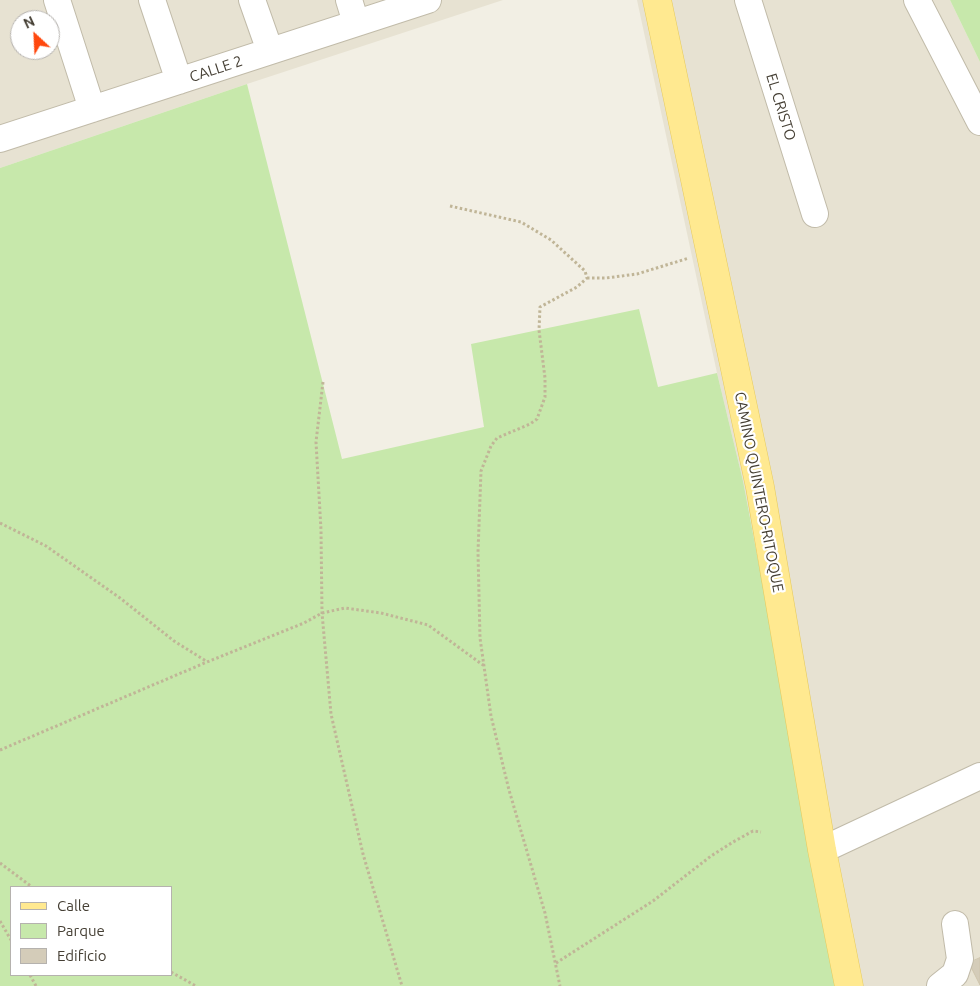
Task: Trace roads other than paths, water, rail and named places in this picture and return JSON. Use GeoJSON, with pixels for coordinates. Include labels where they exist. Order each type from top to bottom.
{"type":"FeatureCollection","features":[{"type":"Feature","properties":{"kind":"main road","name":"CAMINO QUINTERO-RITOQUE"},"geometry":{"type":"LineString","coordinates":[[657,0],[760,487],[822,850],[849,986]]}},
{"type":"Feature","properties":{"kind":"street"},"geometry":{"type":"LineString","coordinates":[[57,0],[92,109]]}},
{"type":"Feature","properties":{"kind":"street"},"geometry":{"type":"LineString","coordinates":[[152,0],[179,81]]}},
{"type":"Feature","properties":{"kind":"street"},"geometry":{"type":"LineString","coordinates":[[252,0],[270,51]]}},
{"type":"Feature","properties":{"kind":"street","name":"CALLE 2"},"geometry":{"type":"LineString","coordinates":[[1,135],[92,109],[270,51],[353,12],[428,0]]}},
{"type":"Feature","properties":{"kind":"street","name":"EL CRISTO"},"geometry":{"type":"LineString","coordinates":[[748,0],[815,214]]}},
{"type":"Feature","properties":{"kind":"street"},"geometry":{"type":"LineString","coordinates":[[918,0],[980,122]]}},
{"type":"Feature","properties":{"kind":"street"},"geometry":{"type":"LineString","coordinates":[[822,850],[980,776]]}},
{"type":"Feature","properties":{"kind":"street"},"geometry":{"type":"LineString","coordinates":[[940,986],[954,974],[960,959],[955,924]]}}]}
